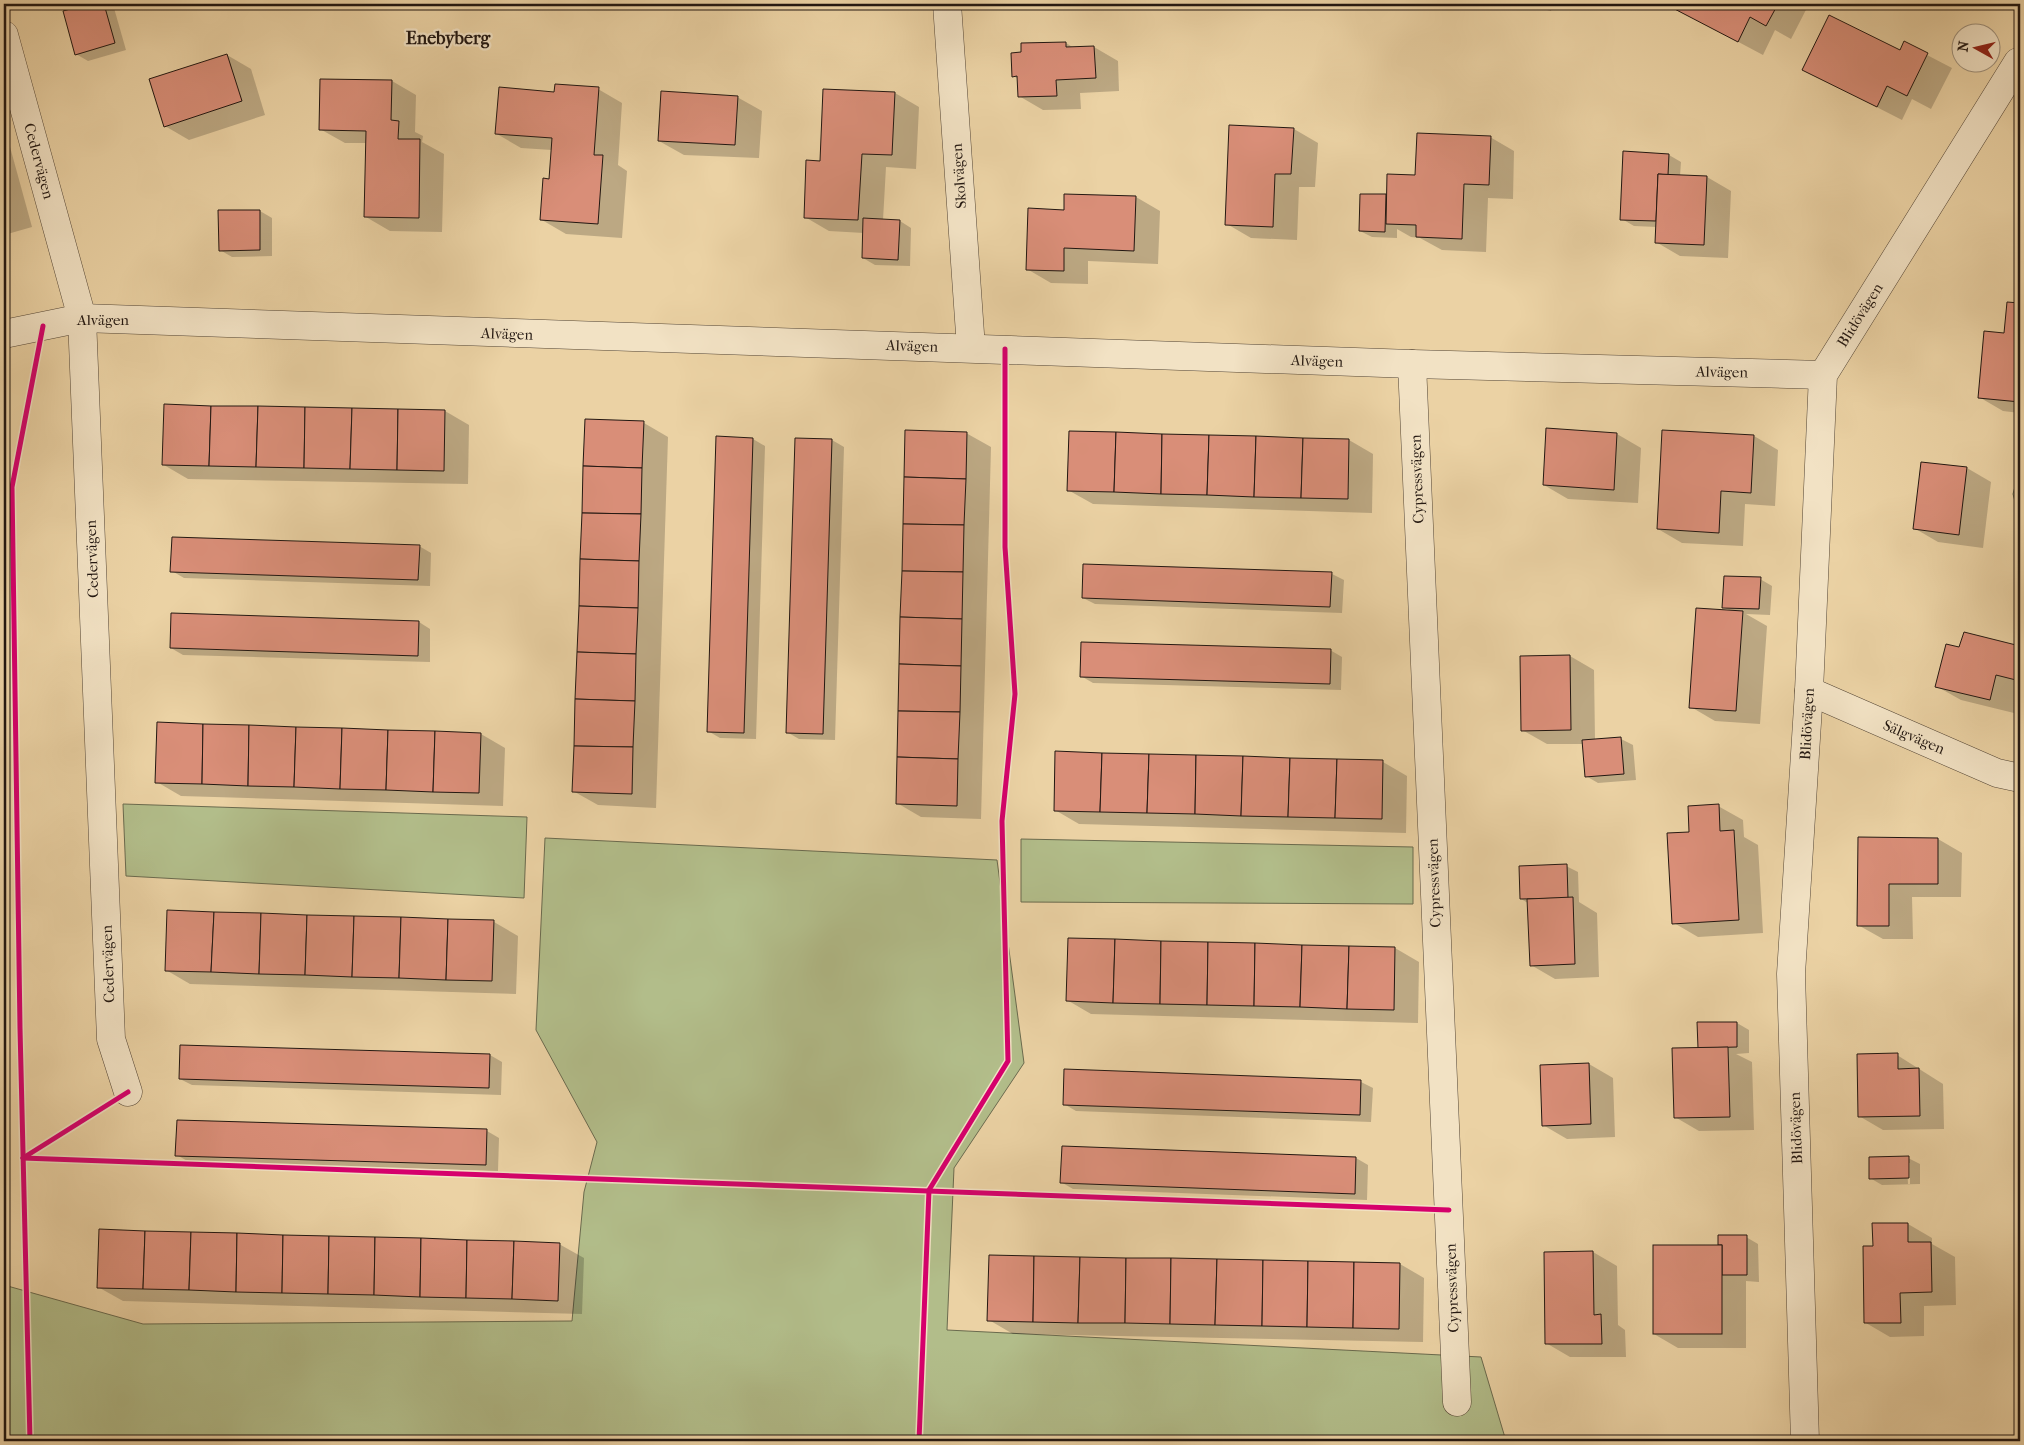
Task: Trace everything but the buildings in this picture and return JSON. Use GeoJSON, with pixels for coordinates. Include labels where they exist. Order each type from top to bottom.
{"type":"FeatureCollection","features":[{"type":"Feature","properties":{"kind":"street","name":"Skolvägen"},"geometry":{"type":"LineString","coordinates":[[947,4],[971,348]]}},
{"type":"Feature","properties":{"kind":"street","name":"Cedervägen"},"geometry":{"type":"LineString","coordinates":[[4,35],[82,318],[111,1039],[128,1092]]}},
{"type":"Feature","properties":{"kind":"street","name":"Blidövägen"},"geometry":{"type":"LineString","coordinates":[[1805,1441],[1791,974],[1809,691],[1822,375],[2018,62]]}},
{"type":"Feature","properties":{"kind":"street","name":"Alvägen"},"geometry":{"type":"LineString","coordinates":[[4,334],[82,318],[1412,364],[1822,375]]}},
{"type":"Feature","properties":{"kind":"street","name":"Cypressvägen"},"geometry":{"type":"LineString","coordinates":[[1412,364],[1457,1402]]}},
{"type":"Feature","properties":{"kind":"street","name":"Sälgvägen"},"geometry":{"type":"LineString","coordinates":[[1809,691],[1997,773],[2020,778]]}},
{"type":"Feature","properties":{"kind":"green space"},"geometry":{"type":"Polygon","coordinates":[[[2020,468],[2020,521],[2013,494],[2020,468]]]}},
{"type":"Feature","properties":{"kind":"green space"},"geometry":{"type":"Polygon","coordinates":[[[123,804],[527,817],[524,898],[126,876],[123,804]]]}},
{"type":"Feature","properties":{"kind":"green space"},"geometry":{"type":"Polygon","coordinates":[[[545,838],[997,860],[1024,1063],[954,1168],[947,1330],[1481,1357],[1506,1441],[4,1441],[4,1285],[143,1324],[572,1321],[584,1192],[597,1142],[536,1030],[545,838]]]}},
{"type":"Feature","properties":{"kind":"green space"},"geometry":{"type":"Polygon","coordinates":[[[1021,839],[1413,847],[1413,904],[1021,902],[1021,839]]]}},
{"type":"Feature","properties":{"kind":"cycle path"},"geometry":{"type":"LineString","coordinates":[[30,1441],[20,1028],[12,487],[43,326]]}},
{"type":"Feature","properties":{"kind":"cycle path"},"geometry":{"type":"LineString","coordinates":[[919,1441],[929,1190],[1008,1061],[1002,821],[1015,694],[1005,547],[1005,349]]}},
{"type":"Feature","properties":{"kind":"cycle path"},"geometry":{"type":"LineString","coordinates":[[23,1158],[128,1092]]}},
{"type":"Feature","properties":{"kind":"cycle path"},"geometry":{"type":"LineString","coordinates":[[23,1158],[1449,1210]]}},
{"type":"Feature","properties":{"kind":"district","name":"Enebyberg"},"geometry":{"type":"Point","coordinates":[448,38]}}]}
